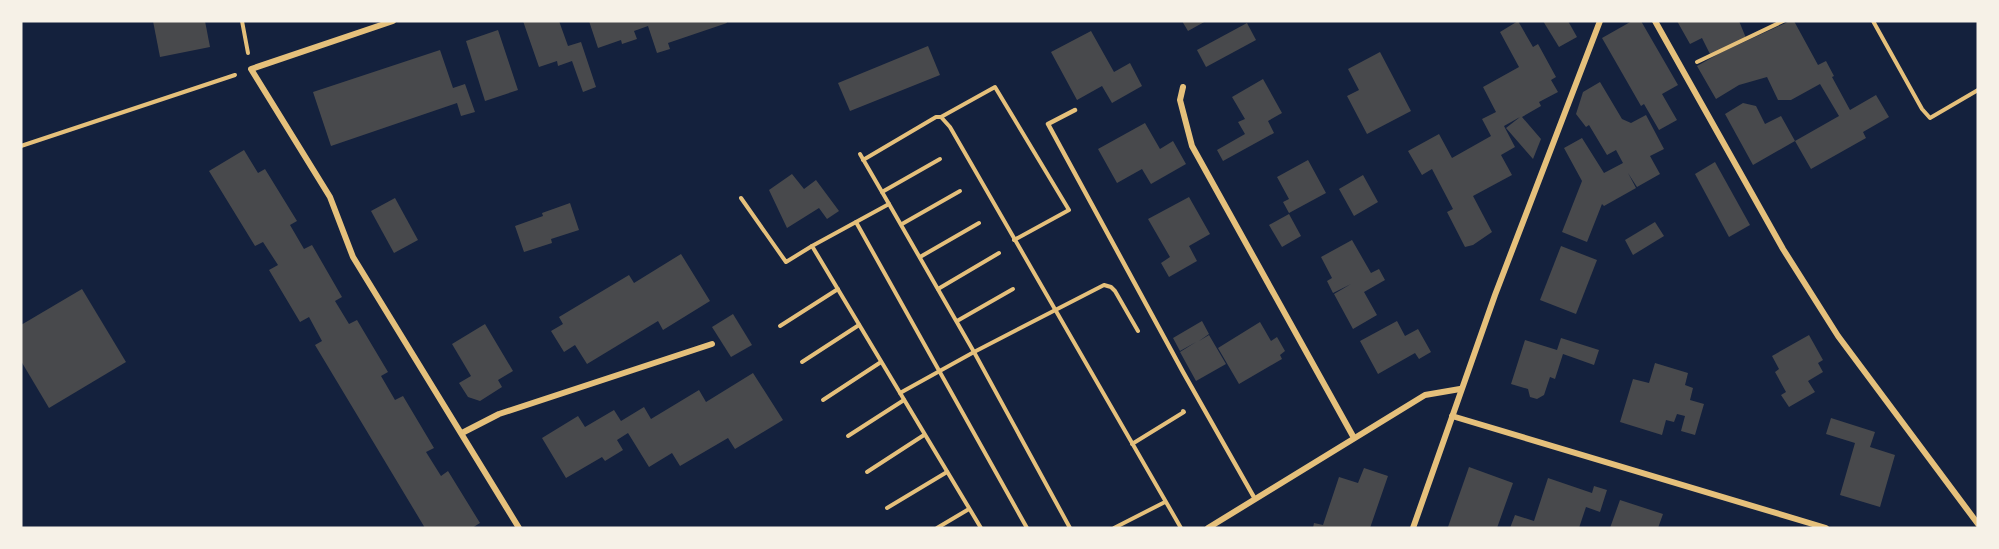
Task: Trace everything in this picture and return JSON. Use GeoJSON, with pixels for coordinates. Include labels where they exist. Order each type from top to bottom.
{"type":"FeatureCollection","features":[{"type":"Feature","properties":{"kind":"street"},"geometry":{"type":"LineString","coordinates":[[393,21],[251,69],[330,197],[353,257],[519,528]]}},
{"type":"Feature","properties":{"kind":"street"},"geometry":{"type":"LineString","coordinates":[[1413,528],[1460,388],[1600,21]]}},
{"type":"Feature","properties":{"kind":"street"},"geometry":{"type":"LineString","coordinates":[[1656,21],[1783,249],[1838,336],[1978,524]]}},
{"type":"Feature","properties":{"kind":"street"},"geometry":{"type":"LineString","coordinates":[[1184,87],[1179,100],[1192,146],[1354,438]]}},
{"type":"Feature","properties":{"kind":"street"},"geometry":{"type":"LineString","coordinates":[[462,433],[498,414],[712,344]]}},
{"type":"Feature","properties":{"kind":"street"},"geometry":{"type":"LineString","coordinates":[[1208,528],[1425,395],[1460,388]]}},
{"type":"Feature","properties":{"kind":"street"},"geometry":{"type":"LineString","coordinates":[[1452,416],[1826,528]]}},
{"type":"Feature","properties":{"kind":"lane"},"geometry":{"type":"LineString","coordinates":[[1075,110],[1048,124],[1255,499]]}},
{"type":"Feature","properties":{"kind":"path"},"geometry":{"type":"LineString","coordinates":[[21,146],[251,69],[242,21]]}},
{"type":"Feature","properties":{"kind":"path"},"geometry":{"type":"LineString","coordinates":[[1682,69],[1783,21]]}},
{"type":"Feature","properties":{"kind":"path"},"geometry":{"type":"LineString","coordinates":[[1873,21],[1922,109],[1930,118],[1978,90]]}},
{"type":"Feature","properties":{"kind":"path"},"geometry":{"type":"LineString","coordinates":[[863,160],[936,117],[941,117],[995,87],[1069,210],[1014,240]]}},
{"type":"Feature","properties":{"kind":"path"},"geometry":{"type":"LineString","coordinates":[[941,117],[950,127],[1181,528]]}},
{"type":"Feature","properties":{"kind":"path"},"geometry":{"type":"LineString","coordinates":[[860,154],[957,321],[1070,528]]}},
{"type":"Feature","properties":{"kind":"path"},"geometry":{"type":"LineString","coordinates":[[882,192],[940,159]]}},
{"type":"Feature","properties":{"kind":"path"},"geometry":{"type":"LineString","coordinates":[[902,224],[960,191]]}},
{"type":"Feature","properties":{"kind":"path"},"geometry":{"type":"LineString","coordinates":[[741,198],[786,262],[889,204]]}},
{"type":"Feature","properties":{"kind":"path"},"geometry":{"type":"LineString","coordinates":[[856,222],[1027,528]]}},
{"type":"Feature","properties":{"kind":"path"},"geometry":{"type":"LineString","coordinates":[[920,257],[979,223]]}},
{"type":"Feature","properties":{"kind":"path"},"geometry":{"type":"LineString","coordinates":[[812,246],[981,528]]}},
{"type":"Feature","properties":{"kind":"path"},"geometry":{"type":"LineString","coordinates":[[938,290],[999,253]]}},
{"type":"Feature","properties":{"kind":"path"},"geometry":{"type":"LineString","coordinates":[[900,393],[1104,285],[1115,291],[1138,331]]}},
{"type":"Feature","properties":{"kind":"path"},"geometry":{"type":"LineString","coordinates":[[957,321],[1013,289]]}},
{"type":"Feature","properties":{"kind":"path"},"geometry":{"type":"LineString","coordinates":[[780,326],[837,290]]}},
{"type":"Feature","properties":{"kind":"path"},"geometry":{"type":"LineString","coordinates":[[802,362],[859,325]]}},
{"type":"Feature","properties":{"kind":"path"},"geometry":{"type":"LineString","coordinates":[[824,400],[881,362]]}},
{"type":"Feature","properties":{"kind":"path"},"geometry":{"type":"LineString","coordinates":[[848,436],[904,400]]}},
{"type":"Feature","properties":{"kind":"path"},"geometry":{"type":"LineString","coordinates":[[1132,444],[1184,412],[1178,402]]}},
{"type":"Feature","properties":{"kind":"path"},"geometry":{"type":"LineString","coordinates":[[867,472],[924,435]]}},
{"type":"Feature","properties":{"kind":"path"},"geometry":{"type":"LineString","coordinates":[[887,508],[947,472]]}},
{"type":"Feature","properties":{"kind":"path"},"geometry":{"type":"LineString","coordinates":[[1114,528],[1166,502]]}},
{"type":"Feature","properties":{"kind":"path"},"geometry":{"type":"LineString","coordinates":[[937,528],[969,509]]}},
{"type":"Feature","properties":{"kind":"building"},"geometry":{"type":"Polygon","coordinates":[[[153,21],[205,21],[210,47],[160,57],[153,21]]]}},
{"type":"Feature","properties":{"kind":"building"},"geometry":{"type":"Polygon","coordinates":[[[523,21],[559,21],[568,46],[581,42],[596,87],[583,92],[572,61],[558,66],[557,61],[539,67],[523,21]]]}},
{"type":"Feature","properties":{"kind":"building"},"geometry":{"type":"Polygon","coordinates":[[[589,21],[726,21],[727,23],[668,43],[670,49],[657,53],[648,26],[634,31],[637,39],[622,44],[621,40],[598,48],[589,21]]]}},
{"type":"Feature","properties":{"kind":"building"},"geometry":{"type":"Polygon","coordinates":[[[1182,21],[1206,21],[1188,31],[1182,21]]]}},
{"type":"Feature","properties":{"kind":"building"},"geometry":{"type":"Polygon","coordinates":[[[1518,21],[1533,47],[1538,44],[1556,77],[1551,80],[1558,92],[1539,102],[1541,106],[1522,117],[1541,139],[1533,159],[1506,128],[1520,117],[1504,126],[1515,147],[1501,155],[1512,175],[1473,196],[1492,232],[1473,245],[1465,247],[1447,212],[1453,209],[1432,169],[1422,175],[1408,151],[1439,134],[1452,158],[1491,136],[1482,119],[1496,112],[1483,87],[1519,67],[1500,32],[1518,21]]]}},
{"type":"Feature","properties":{"kind":"building"},"geometry":{"type":"Polygon","coordinates":[[[1543,21],[1568,21],[1577,37],[1559,47],[1543,21]]]}},
{"type":"Feature","properties":{"kind":"building"},"geometry":{"type":"Polygon","coordinates":[[[1632,21],[1641,21],[1678,85],[1662,94],[1677,120],[1659,130],[1644,104],[1641,106],[1602,38],[1632,21]]]}},
{"type":"Feature","properties":{"kind":"building"},"geometry":{"type":"Polygon","coordinates":[[[1677,21],[1739,21],[1746,38],[1710,54],[1702,38],[1690,44],[1677,21]]]}},
{"type":"Feature","properties":{"kind":"building"},"geometry":{"type":"Polygon","coordinates":[[[1794,21],[1818,65],[1826,61],[1850,110],[1876,95],[1889,117],[1863,132],[1866,138],[1811,169],[1795,141],[1839,116],[1820,84],[1791,100],[1778,100],[1767,77],[1739,85],[1716,99],[1697,66],[1794,21]]]}},
{"type":"Feature","properties":{"kind":"building"},"geometry":{"type":"Polygon","coordinates":[[[1247,23],[1256,40],[1206,67],[1197,50],[1247,23]]]}},
{"type":"Feature","properties":{"kind":"building"},"geometry":{"type":"Polygon","coordinates":[[[498,30],[518,90],[485,101],[466,41],[498,30]]]}},
{"type":"Feature","properties":{"kind":"building"},"geometry":{"type":"Polygon","coordinates":[[[1091,31],[1114,72],[1130,63],[1142,86],[1112,103],[1102,86],[1077,100],[1051,52],[1091,31]]]}},
{"type":"Feature","properties":{"kind":"building"},"geometry":{"type":"Polygon","coordinates":[[[928,46],[940,75],[850,111],[838,83],[928,46]]]}},
{"type":"Feature","properties":{"kind":"building"},"geometry":{"type":"Polygon","coordinates":[[[440,50],[453,88],[465,84],[475,112],[461,116],[457,103],[331,146],[313,92],[440,50]]]}},
{"type":"Feature","properties":{"kind":"building"},"geometry":{"type":"Polygon","coordinates":[[[1380,52],[1411,111],[1367,134],[1347,96],[1359,90],[1348,69],[1380,52]]]}},
{"type":"Feature","properties":{"kind":"building"},"geometry":{"type":"Polygon","coordinates":[[[1263,79],[1282,113],[1268,121],[1274,133],[1223,161],[1217,150],[1245,134],[1238,122],[1245,119],[1232,97],[1263,79]]]}},
{"type":"Feature","properties":{"kind":"building"},"geometry":{"type":"Polygon","coordinates":[[[1600,82],[1622,119],[1631,123],[1646,115],[1664,149],[1650,156],[1660,174],[1637,187],[1628,173],[1636,188],[1604,206],[1602,204],[1587,242],[1562,232],[1582,181],[1564,148],[1582,138],[1604,173],[1623,163],[1616,150],[1607,155],[1589,125],[1586,127],[1576,114],[1583,92],[1600,82]]]}},
{"type":"Feature","properties":{"kind":"building"},"geometry":{"type":"Polygon","coordinates":[[[1743,103],[1756,106],[1765,124],[1781,116],[1795,141],[1753,165],[1725,114],[1743,103]]]}},
{"type":"Feature","properties":{"kind":"building"},"geometry":{"type":"Polygon","coordinates":[[[1145,123],[1160,149],[1173,141],[1186,164],[1151,184],[1142,169],[1117,183],[1098,149],[1145,123]]]}},
{"type":"Feature","properties":{"kind":"building"},"geometry":{"type":"Polygon","coordinates":[[[244,150],[258,173],[265,169],[297,221],[290,225],[304,249],[312,245],[342,297],[335,301],[349,324],[357,320],[388,372],[381,376],[395,400],[403,396],[434,448],[426,452],[441,476],[448,471],[480,523],[472,528],[425,528],[315,345],[322,341],[309,317],[300,322],[269,270],[278,265],[263,242],[255,246],[209,171],[244,150]]]}},
{"type":"Feature","properties":{"kind":"building"},"geometry":{"type":"Polygon","coordinates":[[[1308,160],[1326,193],[1289,213],[1283,202],[1289,199],[1277,177],[1308,160]]]}},
{"type":"Feature","properties":{"kind":"building"},"geometry":{"type":"Polygon","coordinates":[[[1715,162],[1750,225],[1729,237],[1695,174],[1715,162]]]}},
{"type":"Feature","properties":{"kind":"building"},"geometry":{"type":"Polygon","coordinates":[[[792,174],[804,189],[816,180],[839,211],[827,219],[819,208],[787,228],[769,190],[792,174]]]}},
{"type":"Feature","properties":{"kind":"building"},"geometry":{"type":"Polygon","coordinates":[[[1363,175],[1378,202],[1354,216],[1339,189],[1363,175]]]}},
{"type":"Feature","properties":{"kind":"building"},"geometry":{"type":"Polygon","coordinates":[[[1189,197],[1210,234],[1189,246],[1197,261],[1169,277],[1161,263],[1170,257],[1148,219],[1189,197]]]}},
{"type":"Feature","properties":{"kind":"building"},"geometry":{"type":"Polygon","coordinates":[[[395,198],[418,240],[394,253],[371,211],[395,198]]]}},
{"type":"Feature","properties":{"kind":"building"},"geometry":{"type":"Polygon","coordinates":[[[570,203],[579,230],[551,239],[552,243],[524,252],[515,226],[570,203]]]}},
{"type":"Feature","properties":{"kind":"building"},"geometry":{"type":"Polygon","coordinates":[[[1289,214],[1301,236],[1282,247],[1269,225],[1289,214]]]}},
{"type":"Feature","properties":{"kind":"building"},"geometry":{"type":"Polygon","coordinates":[[[1655,222],[1664,236],[1633,255],[1625,240],[1655,222]]]}},
{"type":"Feature","properties":{"kind":"building"},"geometry":{"type":"Polygon","coordinates":[[[1352,240],[1371,273],[1379,269],[1385,280],[1364,292],[1377,315],[1353,329],[1334,294],[1351,284],[1333,293],[1327,281],[1332,278],[1321,257],[1352,240]]]}},
{"type":"Feature","properties":{"kind":"building"},"geometry":{"type":"Polygon","coordinates":[[[1561,246],[1597,260],[1576,314],[1540,300],[1561,246]]]}},
{"type":"Feature","properties":{"kind":"building"},"geometry":{"type":"Polygon","coordinates":[[[681,254],[710,301],[663,330],[658,321],[587,364],[575,345],[564,352],[551,331],[563,324],[559,317],[629,275],[634,283],[681,254]]]}},
{"type":"Feature","properties":{"kind":"building"},"geometry":{"type":"Polygon","coordinates":[[[82,289],[126,362],[49,408],[21,361],[21,325],[82,289]]]}},
{"type":"Feature","properties":{"kind":"building"},"geometry":{"type":"Polygon","coordinates":[[[733,314],[752,345],[731,357],[712,327],[733,314]]]}},
{"type":"Feature","properties":{"kind":"building"},"geometry":{"type":"Polygon","coordinates":[[[1202,321],[1209,334],[1199,341],[1209,335],[1226,364],[1196,381],[1180,352],[1196,342],[1180,351],[1173,338],[1202,321]]]}},
{"type":"Feature","properties":{"kind":"building"},"geometry":{"type":"Polygon","coordinates":[[[1397,321],[1405,336],[1418,329],[1431,352],[1419,359],[1415,353],[1378,374],[1360,341],[1397,321]]]}},
{"type":"Feature","properties":{"kind":"building"},"geometry":{"type":"Polygon","coordinates":[[[1260,322],[1271,341],[1277,337],[1285,351],[1280,355],[1282,359],[1239,384],[1218,348],[1260,322]]]}},
{"type":"Feature","properties":{"kind":"building"},"geometry":{"type":"Polygon","coordinates":[[[485,324],[513,371],[498,380],[502,387],[480,401],[468,397],[459,383],[471,376],[452,344],[485,324]]]}},
{"type":"Feature","properties":{"kind":"building"},"geometry":{"type":"Polygon","coordinates":[[[1809,335],[1823,360],[1818,363],[1823,372],[1808,381],[1815,392],[1789,407],[1781,395],[1786,392],[1775,372],[1779,369],[1772,356],[1809,335]]]}},
{"type":"Feature","properties":{"kind":"building"},"geometry":{"type":"Polygon","coordinates":[[[1561,338],[1599,350],[1594,365],[1563,354],[1555,379],[1550,377],[1544,395],[1537,399],[1530,397],[1528,389],[1511,384],[1525,340],[1557,350],[1561,338]]]}},
{"type":"Feature","properties":{"kind":"building"},"geometry":{"type":"Polygon","coordinates":[[[1655,363],[1688,373],[1685,385],[1693,388],[1690,400],[1704,404],[1695,435],[1681,431],[1685,416],[1677,414],[1674,422],[1666,420],[1662,435],[1620,422],[1633,379],[1649,383],[1655,363]]]}},
{"type":"Feature","properties":{"kind":"building"},"geometry":{"type":"Polygon","coordinates":[[[753,373],[783,420],[735,449],[728,438],[680,466],[672,453],[649,467],[628,433],[617,440],[623,450],[605,461],[602,457],[566,478],[542,438],[578,416],[585,427],[614,410],[621,421],[644,407],[651,419],[699,390],[706,402],[753,373]]]}},
{"type":"Feature","properties":{"kind":"building"},"geometry":{"type":"Polygon","coordinates":[[[1831,418],[1875,432],[1870,447],[1895,455],[1880,507],[1840,495],[1855,443],[1826,434],[1831,418]]]}},
{"type":"Feature","properties":{"kind":"building"},"geometry":{"type":"Polygon","coordinates":[[[1469,467],[1513,483],[1497,528],[1448,527],[1469,467]]]}},
{"type":"Feature","properties":{"kind":"building"},"geometry":{"type":"Polygon","coordinates":[[[1364,468],[1388,476],[1370,528],[1313,528],[1314,523],[1323,525],[1339,477],[1358,483],[1364,468]]]}},
{"type":"Feature","properties":{"kind":"building"},"geometry":{"type":"Polygon","coordinates":[[[1548,478],[1592,493],[1594,486],[1607,490],[1600,512],[1586,507],[1579,528],[1510,528],[1515,515],[1534,521],[1548,478]]]}},
{"type":"Feature","properties":{"kind":"building"},"geometry":{"type":"Polygon","coordinates":[[[1620,500],[1663,514],[1658,528],[1610,528],[1620,500]]]}}]}
